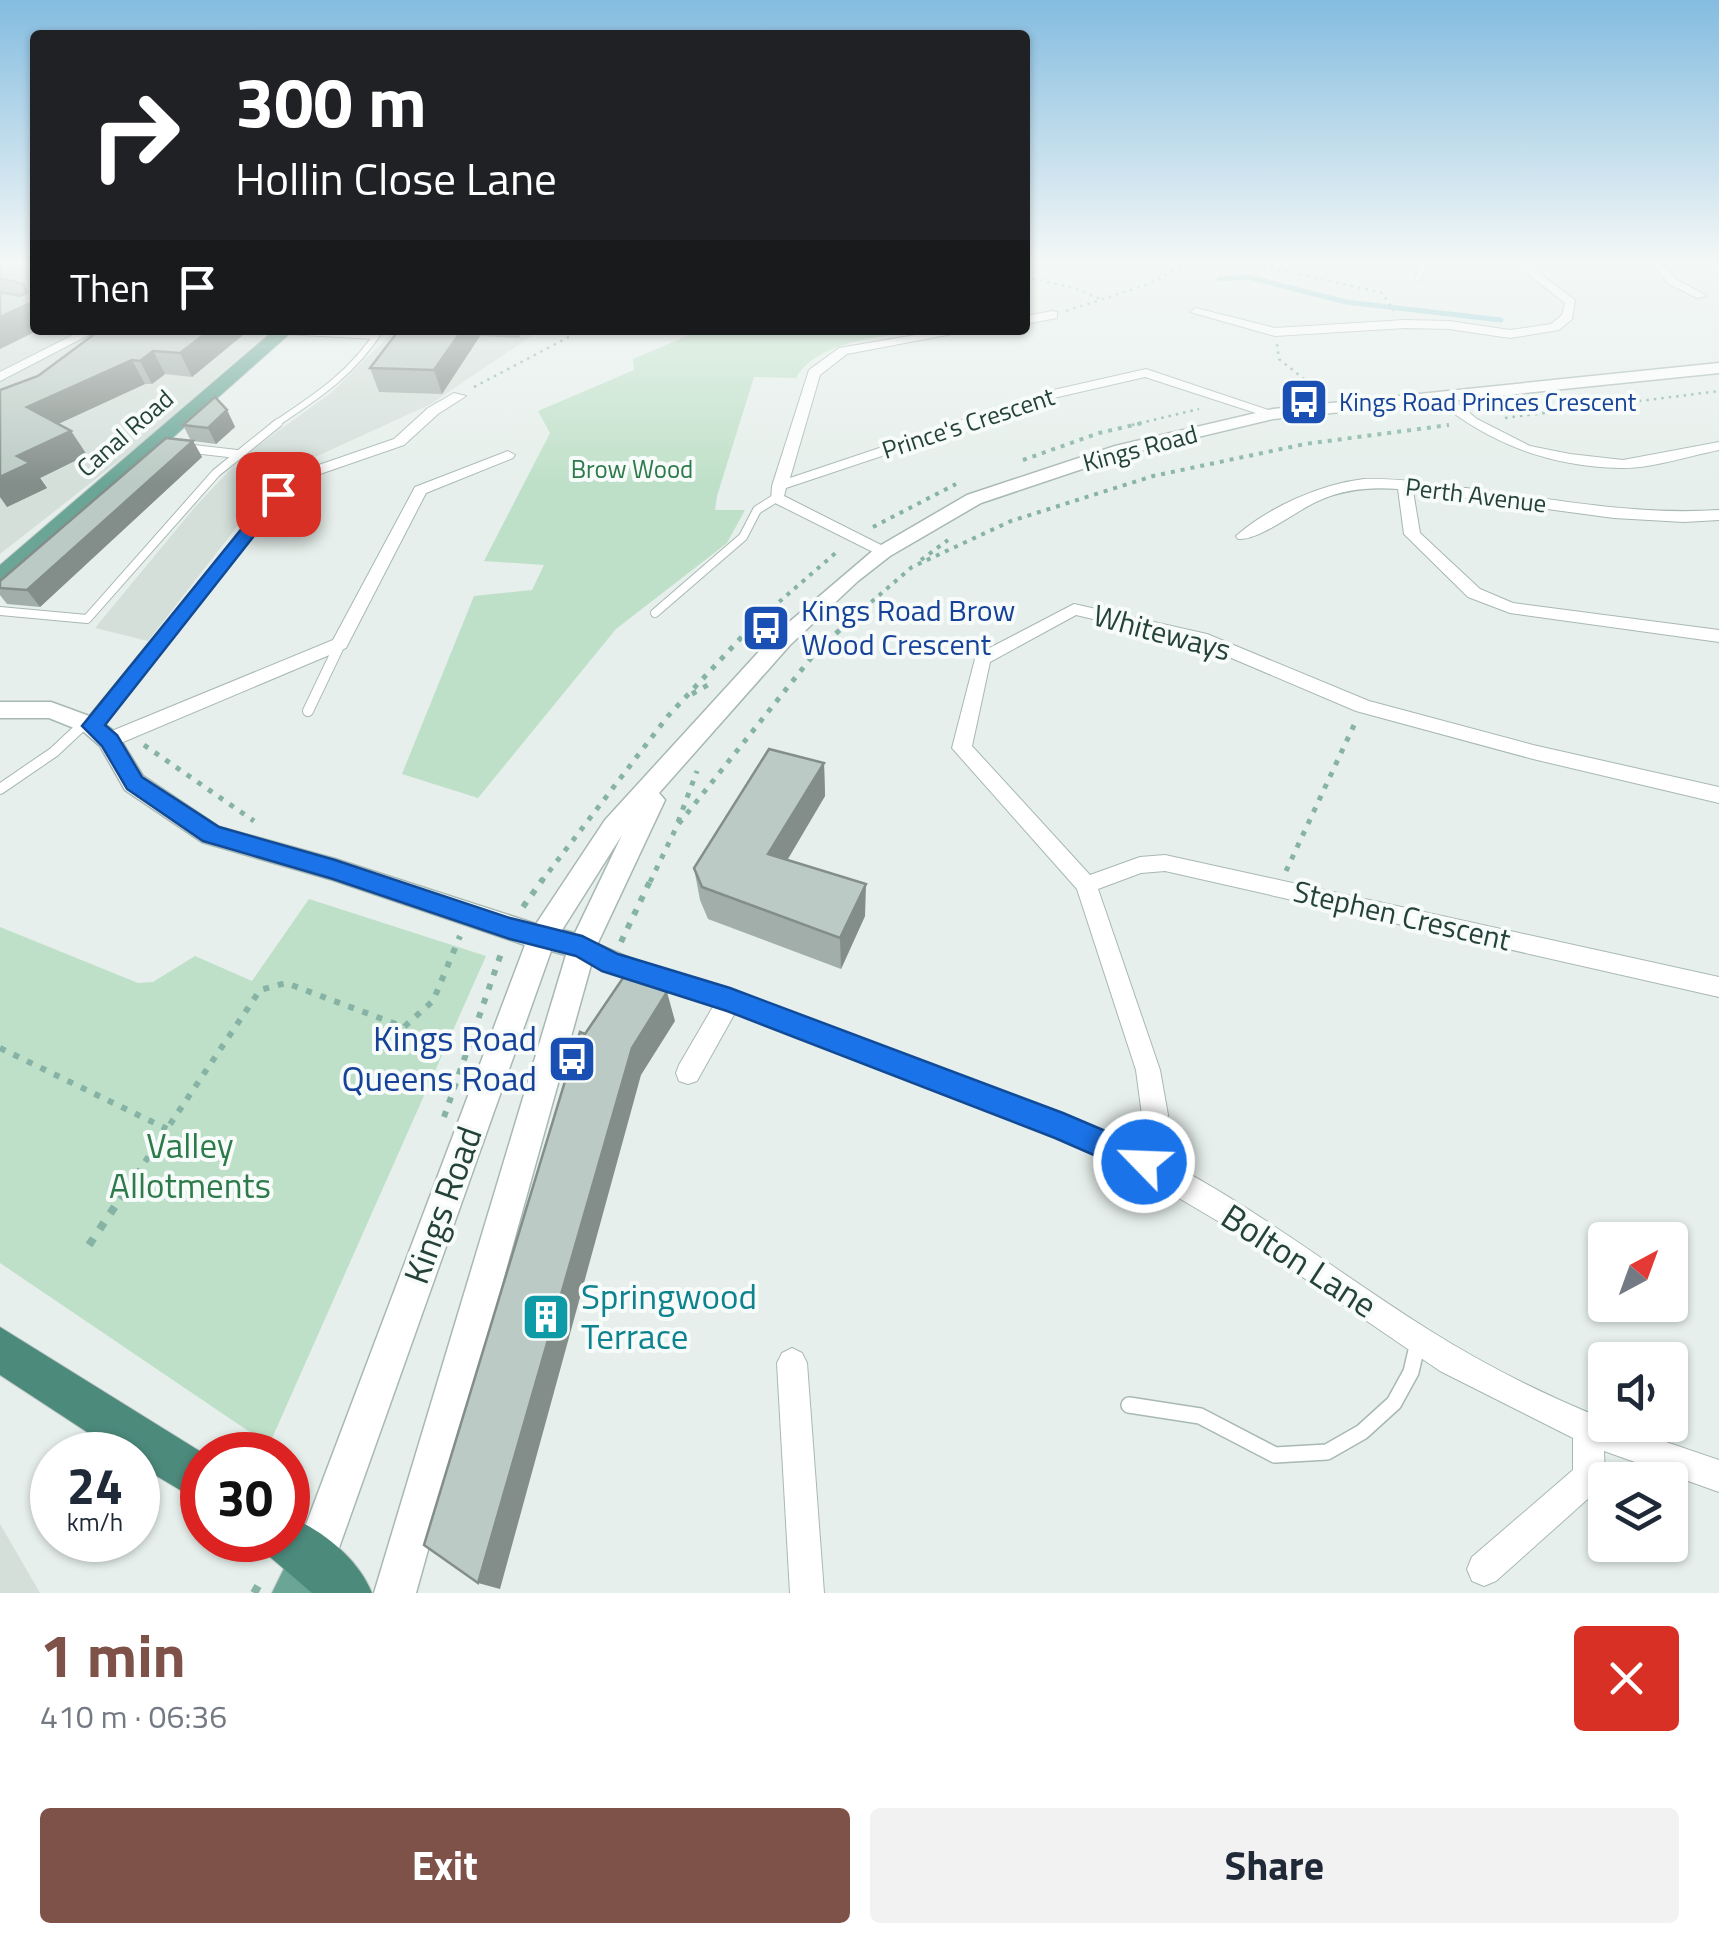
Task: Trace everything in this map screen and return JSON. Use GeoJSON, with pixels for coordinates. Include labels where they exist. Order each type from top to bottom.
{"type":"FeatureCollection","features":[{"type":"Feature","properties":{"kind":"highway"},"geometry":{"type":"LineString","coordinates":[[0,1349],[180,1466]]}},
{"type":"Feature","properties":{"kind":"main road","name":"Canal Road"},"geometry":{"type":"LineString","coordinates":[[0,578],[160,445],[279,335]]}},
{"type":"Feature","properties":{"kind":"street"},"geometry":{"type":"LineString","coordinates":[[3,374],[81,335]]}},
{"type":"Feature","properties":{"kind":"street"},"geometry":{"type":"LineString","coordinates":[[883,552],[777,492],[814,372],[843,351],[935,335]]}},
{"type":"Feature","properties":{"kind":"street","name":"Kings Road"},"geometry":{"type":"LineString","coordinates":[[311,1571],[532,922],[782,640],[883,552],[974,500],[1121,450],[1273,414],[1719,368]]}},
{"type":"Feature","properties":{"kind":"street","name":"Prince's Crescent"},"geometry":{"type":"LineString","coordinates":[[777,492],[1054,394],[1146,373],[1273,414]]}},
{"type":"Feature","properties":{"kind":"street"},"geometry":{"type":"LineString","coordinates":[[104,730],[278,494],[315,471],[400,442],[433,410],[459,396]]}},
{"type":"Feature","properties":{"kind":"street"},"geometry":{"type":"LineString","coordinates":[[1440,396],[1472,422],[1526,448],[1623,464],[1719,446]]}},
{"type":"Feature","properties":{"kind":"street"},"geometry":{"type":"LineString","coordinates":[[0,710],[50,710],[104,730],[340,644],[420,490],[508,455]]}},
{"type":"Feature","properties":{"kind":"street","name":"Perth Avenue"},"geometry":{"type":"LineString","coordinates":[[1244,536],[1320,494],[1355,485],[1405,486],[1633,514],[1687,518],[1719,515]]}},
{"type":"Feature","properties":{"kind":"street"},"geometry":{"type":"LineString","coordinates":[[1405,486],[1412,534],[1474,592],[1524,610],[1719,636]]}},
{"type":"Feature","properties":{"kind":"street","name":"Whiteways"},"geometry":{"type":"LineString","coordinates":[[1144,1162],[1155,1115],[1148,1070],[1086,885],[962,748],[982,659],[1074,609],[1201,638],[1363,706],[1719,796]]}},
{"type":"Feature","properties":{"kind":"street","name":"Bolton Lane"},"geometry":{"type":"LineString","coordinates":[[104,730],[134,783],[212,834],[470,915],[532,922],[597,955],[730,1000],[1063,1127],[1144,1162],[1278,1243],[1418,1340],[1588,1428]]}},
{"type":"Feature","properties":{"kind":"street","name":"Kings Road"},"geometry":{"type":"LineString","coordinates":[[394,1593],[597,955],[668,769]]}},
{"type":"Feature","properties":{"kind":"street","name":"Stephen Crescent"},"geometry":{"type":"LineString","coordinates":[[1086,885],[1140,864],[1165,864],[1719,987]]}},
{"type":"Feature","properties":{"kind":"street"},"geometry":{"type":"LineString","coordinates":[[688,1073],[730,1000]]}},
{"type":"Feature","properties":{"kind":"street"},"geometry":{"type":"LineString","coordinates":[[792,1363],[807,1593]]}},
{"type":"Feature","properties":{"kind":"street"},"geometry":{"type":"LineString","coordinates":[[1484,1568],[1589,1477],[1588,1442]]}},
{"type":"Feature","properties":{"kind":"street","name":"Bolton Lane"},"geometry":{"type":"LineString","coordinates":[[1622,1442],[1719,1476]]}},
{"type":"Feature","properties":{"kind":"lane"},"geometry":{"type":"LineString","coordinates":[[0,610],[87,619],[168,525],[237,454],[328,389],[362,359],[377,335]]}},
{"type":"Feature","properties":{"kind":"lane"},"geometry":{"type":"LineString","coordinates":[[177,447],[237,454]]}},
{"type":"Feature","properties":{"kind":"lane"},"geometry":{"type":"LineString","coordinates":[[655,613],[743,537],[757,510],[777,492]]}},
{"type":"Feature","properties":{"kind":"lane"},"geometry":{"type":"LineString","coordinates":[[308,711],[340,644]]}},
{"type":"Feature","properties":{"kind":"lane"},"geometry":{"type":"LineString","coordinates":[[0,789],[54,752],[104,730]]}},
{"type":"Feature","properties":{"kind":"lane"},"geometry":{"type":"LineString","coordinates":[[1128,1405],[1200,1416],[1276,1455],[1327,1452],[1362,1432],[1394,1403],[1410,1372],[1418,1340]]}},
{"type":"Feature","properties":{"kind":"path"},"geometry":{"type":"LineString","coordinates":[[459,396],[572,335]]}},
{"type":"Feature","properties":{"kind":"path"},"geometry":{"type":"LineString","coordinates":[[1276,335],[1280,359],[1319,391]]}},
{"type":"Feature","properties":{"kind":"path"},"geometry":{"type":"LineString","coordinates":[[912,567],[1011,520],[1153,476],[1305,444],[1719,391]]}},
{"type":"Feature","properties":{"kind":"path"},"geometry":{"type":"LineString","coordinates":[[1434,418],[1472,422]]}},
{"type":"Feature","properties":{"kind":"path"},"geometry":{"type":"LineString","coordinates":[[597,955],[677,826],[815,654],[880,591],[956,533]]}},
{"type":"Feature","properties":{"kind":"path"},"geometry":{"type":"LineString","coordinates":[[504,903],[532,922],[599,800],[734,641],[829,557]]}},
{"type":"Feature","properties":{"kind":"path"},"geometry":{"type":"LineString","coordinates":[[1278,888],[1363,706]]}},
{"type":"Feature","properties":{"kind":"path"},"geometry":{"type":"LineString","coordinates":[[104,730],[168,765],[252,820],[270,826]]}},
{"type":"Feature","properties":{"kind":"path"},"geometry":{"type":"LineString","coordinates":[[89,1246],[260,990],[286,983],[404,1027],[420,1021],[432,1002],[470,915]]}},
{"type":"Feature","properties":{"kind":"path"},"geometry":{"type":"LineString","coordinates":[[0,1048],[167,1129]]}},
{"type":"Feature","properties":{"kind":"shaded area"},"geometry":{"type":"Polygon","coordinates":[[[0,335],[265,335],[134,449],[0,554],[0,335]]]}},
{"type":"Feature","properties":{"kind":"shaded area"},"geometry":{"type":"Polygon","coordinates":[[[390,335],[532,335],[431,404],[278,474],[148,641],[95,628],[241,458],[331,393],[390,335]]]}},
{"type":"Feature","properties":{"kind":"shaded area"},"geometry":{"type":"Polygon","coordinates":[[[0,1524],[40,1593],[0,1593],[0,1524]]]}},
{"type":"Feature","properties":{"kind":"green space","name":"Brow Wood"},"geometry":{"type":"Polygon","coordinates":[[[689,335],[893,335],[837,347],[806,365],[796,378],[754,377],[717,496],[715,510],[745,510],[727,543],[616,629],[478,798],[402,774],[474,596],[532,590],[544,565],[484,561],[550,433],[538,411],[634,370],[633,359],[689,335]]]}},
{"type":"Feature","properties":{"kind":"green space","name":"Valley Allotments"},"geometry":{"type":"Polygon","coordinates":[[[309,899],[486,956],[275,1432],[250,1432],[0,1263],[0,927],[138,983],[153,982],[195,956],[252,981],[309,899]]]}},
{"type":"Feature","properties":{"kind":"building"},"geometry":{"type":"Polygon","coordinates":[[[93,335],[203,335],[180,353],[153,351],[140,361],[132,360],[27,407],[71,431],[17,456],[30,463],[0,477],[0,390],[38,376],[93,335]]]}},
{"type":"Feature","properties":{"kind":"building"},"geometry":{"type":"Polygon","coordinates":[[[395,335],[458,335],[434,370],[370,368],[395,335]]]}},
{"type":"Feature","properties":{"kind":"building"},"geometry":{"type":"Polygon","coordinates":[[[215,397],[227,410],[208,428],[183,425],[215,397]]]}},
{"type":"Feature","properties":{"kind":"building"},"geometry":{"type":"Polygon","coordinates":[[[166,438],[193,441],[27,590],[0,588],[0,581],[166,438]]]}},
{"type":"Feature","properties":{"kind":"building"},"geometry":{"type":"Polygon","coordinates":[[[769,749],[824,763],[768,854],[866,884],[840,938],[702,887],[694,868],[769,749]]]}},
{"type":"Feature","properties":{"kind":"building"},"geometry":{"type":"Polygon","coordinates":[[[625,975],[667,992],[632,1048],[478,1583],[424,1545],[580,1032],[585,1034],[625,975]]]}},
{"type":"Feature","properties":{"kind":"place","name":"Kings Road Princes Crescent"},"geometry":{"type":"Point","coordinates":[1304,402]}},
{"type":"Feature","properties":{"kind":"place","name":"Kings Road Brow Wood Crescent"},"geometry":{"type":"Point","coordinates":[766,628]}},
{"type":"Feature","properties":{"kind":"place","name":"Kings Road Queens Road"},"geometry":{"type":"Point","coordinates":[572,1059]}},
{"type":"Feature","properties":{"kind":"place","name":"Springwood Terrace"},"geometry":{"type":"Point","coordinates":[546,1317]}},
{"type":"Feature","properties":{"kind":"route"},"geometry":{"type":"LineString","coordinates":[[278,494],[92,726],[109,740],[134,783],[212,834],[582,947],[611,963],[730,1000],[1063,1127],[1144,1162]]}}]}
